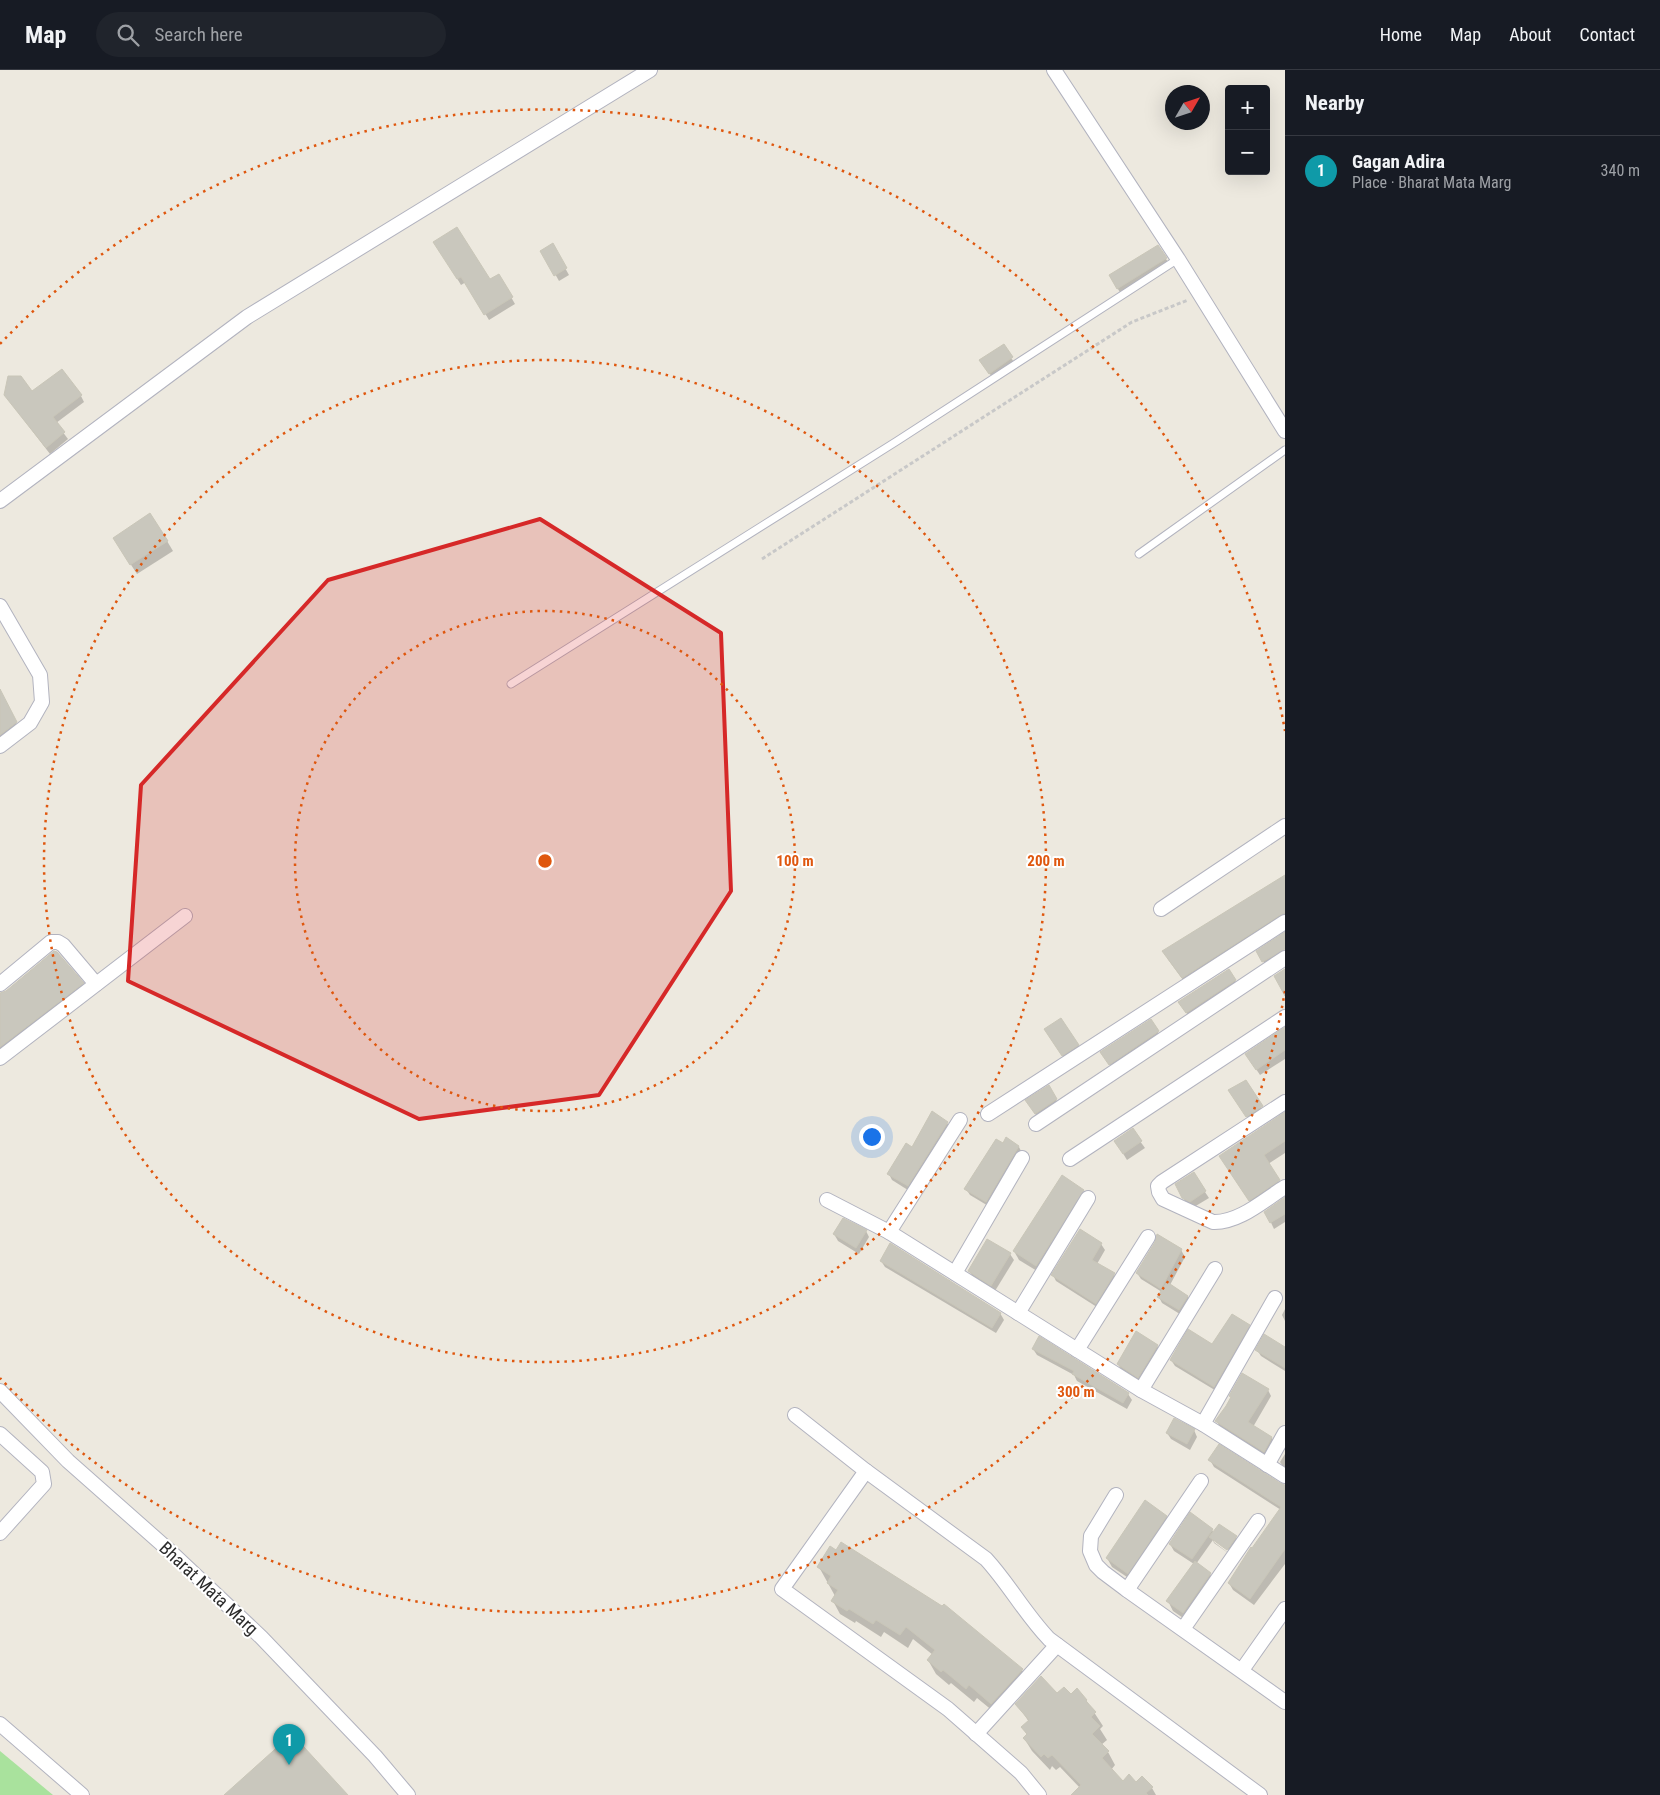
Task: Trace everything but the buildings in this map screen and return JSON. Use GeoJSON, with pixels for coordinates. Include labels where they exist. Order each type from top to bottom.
{"type":"FeatureCollection","features":[{"type":"Feature","properties":{"kind":"street"},"geometry":{"type":"LineString","coordinates":[[0,501],[247,317],[650,70]]}},
{"type":"Feature","properties":{"kind":"street"},"geometry":{"type":"LineString","coordinates":[[1054,70],[1178,259],[1285,431]]}},
{"type":"Feature","properties":{"kind":"street"},"geometry":{"type":"LineString","coordinates":[[0,606],[40,675],[42,702],[30,723],[0,746]]}},
{"type":"Feature","properties":{"kind":"street"},"geometry":{"type":"LineString","coordinates":[[1161,908],[1285,826]]}},
{"type":"Feature","properties":{"kind":"street"},"geometry":{"type":"LineString","coordinates":[[0,1058],[185,916]]}},
{"type":"Feature","properties":{"kind":"street"},"geometry":{"type":"LineString","coordinates":[[988,1114],[1285,922]]}},
{"type":"Feature","properties":{"kind":"street"},"geometry":{"type":"LineString","coordinates":[[0,984],[51,942],[58,942],[63,945],[96,984]]}},
{"type":"Feature","properties":{"kind":"street"},"geometry":{"type":"LineString","coordinates":[[1036,1124],[1285,958]]}},
{"type":"Feature","properties":{"kind":"street"},"geometry":{"type":"LineString","coordinates":[[1070,1159],[1285,1017]]}},
{"type":"Feature","properties":{"kind":"street"},"geometry":{"type":"LineString","coordinates":[[1285,1102],[1158,1186],[1163,1199],[1213,1222],[1222,1222],[1243,1214],[1285,1187]]}},
{"type":"Feature","properties":{"kind":"street"},"geometry":{"type":"LineString","coordinates":[[889,1232],[960,1120]]}},
{"type":"Feature","properties":{"kind":"street"},"geometry":{"type":"LineString","coordinates":[[955,1273],[1022,1158]]}},
{"type":"Feature","properties":{"kind":"street"},"geometry":{"type":"LineString","coordinates":[[1018,1313],[1088,1198]]}},
{"type":"Feature","properties":{"kind":"street"},"geometry":{"type":"LineString","coordinates":[[827,1200],[889,1232],[1141,1390],[1203,1424],[1285,1476]]}},
{"type":"Feature","properties":{"kind":"street"},"geometry":{"type":"LineString","coordinates":[[1077,1350],[1148,1237]]}},
{"type":"Feature","properties":{"kind":"street"},"geometry":{"type":"LineString","coordinates":[[1141,1390],[1215,1270]]}},
{"type":"Feature","properties":{"kind":"street"},"geometry":{"type":"LineString","coordinates":[[1203,1424],[1275,1298]]}},
{"type":"Feature","properties":{"kind":"street","name":"Bharat Mata Marg"},"geometry":{"type":"LineString","coordinates":[[0,1391],[68,1461],[172,1553],[261,1637],[375,1756],[408,1795]]}},
{"type":"Feature","properties":{"kind":"street"},"geometry":{"type":"LineString","coordinates":[[795,1415],[866,1471],[986,1559],[1001,1576],[1033,1623],[1057,1645],[1260,1795]]}},
{"type":"Feature","properties":{"kind":"street"},"geometry":{"type":"LineString","coordinates":[[1267,1465],[1285,1433]]}},
{"type":"Feature","properties":{"kind":"street"},"geometry":{"type":"LineString","coordinates":[[0,1434],[42,1472],[44,1484],[0,1533]]}},
{"type":"Feature","properties":{"kind":"street"},"geometry":{"type":"LineString","coordinates":[[866,1471],[782,1589],[948,1709],[1021,1773],[1039,1795]]}},
{"type":"Feature","properties":{"kind":"street"},"geometry":{"type":"LineString","coordinates":[[1127,1590],[1201,1481]]}},
{"type":"Feature","properties":{"kind":"street"},"geometry":{"type":"LineString","coordinates":[[1116,1495],[1091,1536],[1090,1551],[1096,1565],[1127,1590],[1285,1702]]}},
{"type":"Feature","properties":{"kind":"street"},"geometry":{"type":"LineString","coordinates":[[1183,1629],[1258,1521]]}},
{"type":"Feature","properties":{"kind":"street"},"geometry":{"type":"LineString","coordinates":[[1242,1670],[1285,1609]]}},
{"type":"Feature","properties":{"kind":"street"},"geometry":{"type":"LineString","coordinates":[[976,1734],[1057,1645]]}},
{"type":"Feature","properties":{"kind":"street"},"geometry":{"type":"LineString","coordinates":[[0,1724],[82,1795]]}},
{"type":"Feature","properties":{"kind":"lane"},"geometry":{"type":"LineString","coordinates":[[511,684],[897,441],[1178,259]]}},
{"type":"Feature","properties":{"kind":"lane"},"geometry":{"type":"LineString","coordinates":[[1139,554],[1285,450]]}},
{"type":"Feature","properties":{"kind":"path"},"geometry":{"type":"LineString","coordinates":[[762,559],[1132,322],[1200,296]]}},
{"type":"Feature","properties":{"kind":"highlighted area"},"geometry":{"type":"Polygon","coordinates":[[[540,519],[721,633],[731,891],[599,1095],[419,1119],[128,981],[141,785],[328,580],[540,519]]]}},
{"type":"Feature","properties":{"kind":"green space"},"geometry":{"type":"Polygon","coordinates":[[[0,1751],[53,1795],[0,1795],[0,1751]]]}},
{"type":"Feature","properties":{"kind":"place","name":"Gagan Adira"},"geometry":{"type":"Point","coordinates":[289,1765]}}]}
